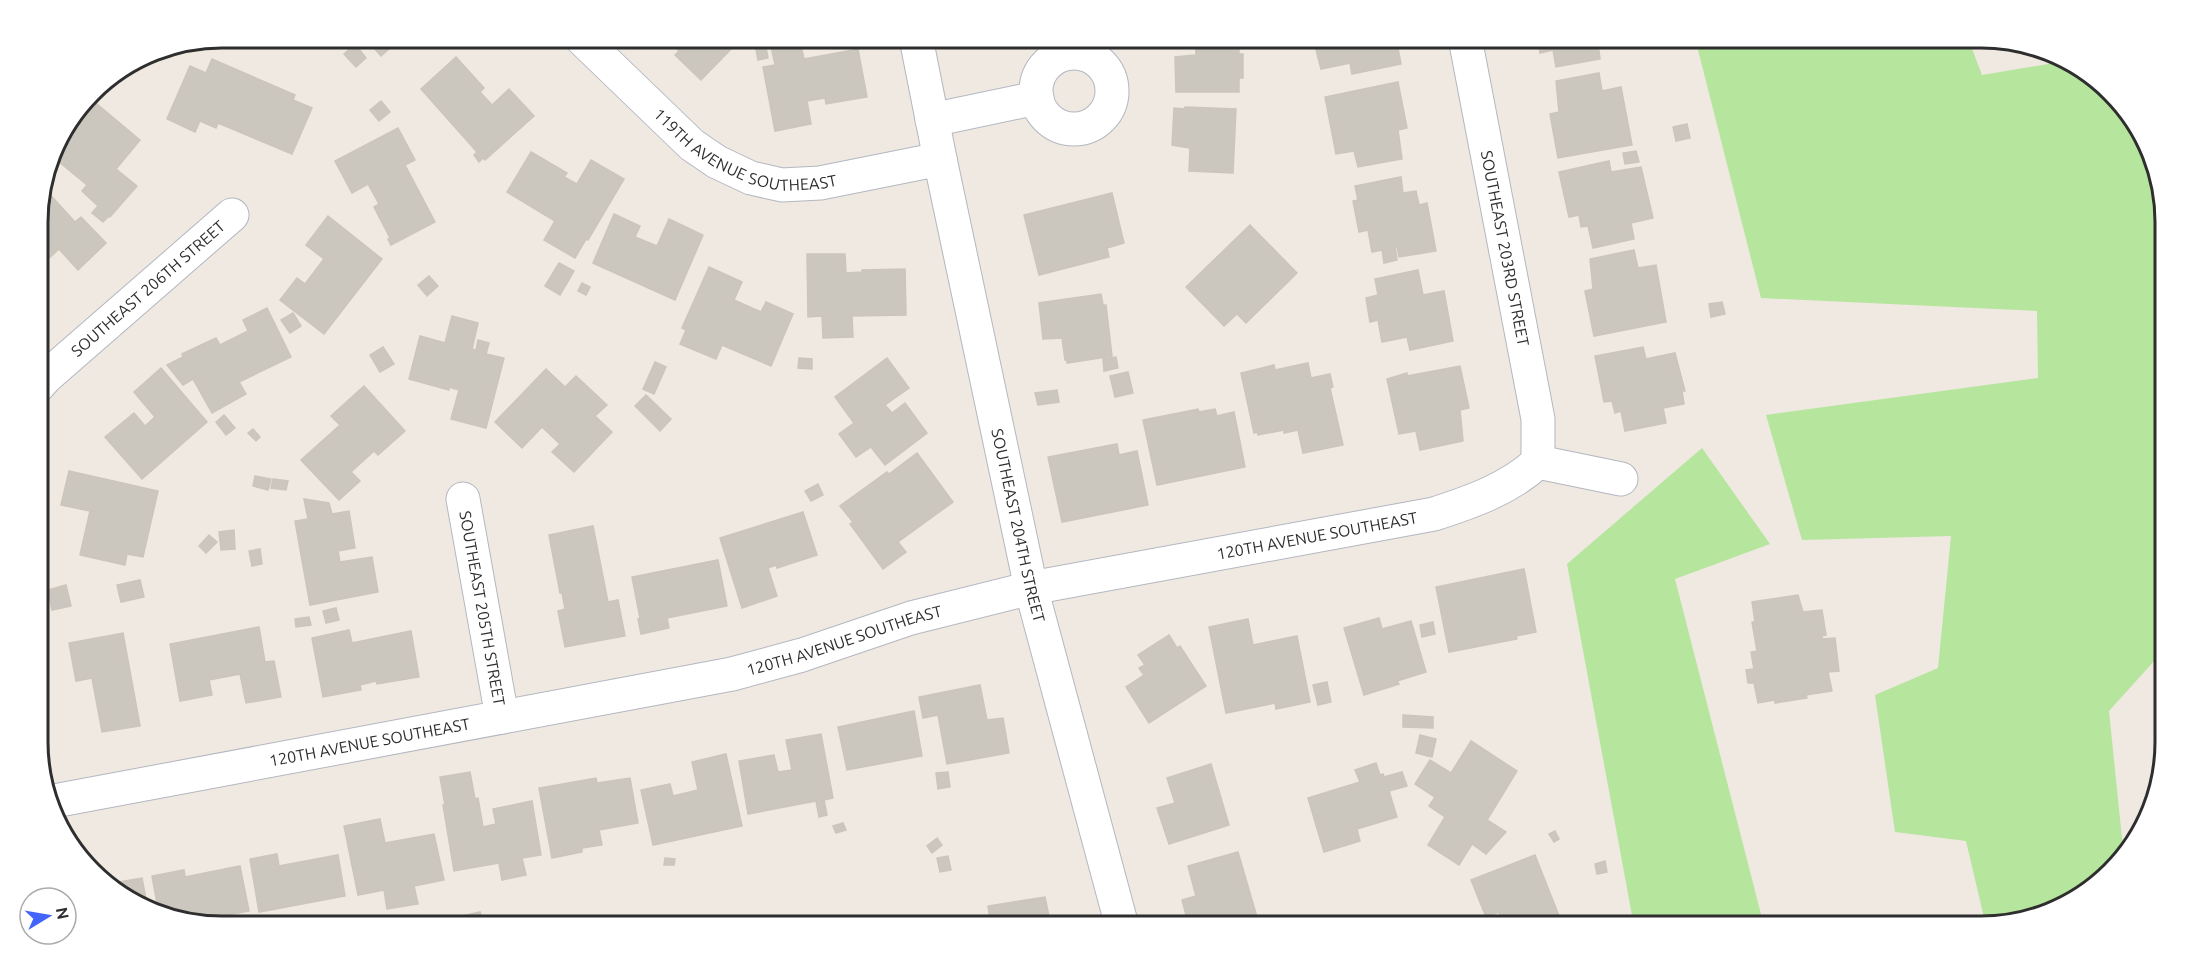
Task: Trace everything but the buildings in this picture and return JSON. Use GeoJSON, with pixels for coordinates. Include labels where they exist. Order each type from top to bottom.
{"type":"FeatureCollection","features":[{"type":"Feature","properties":{"kind":"street","name":"119TH AVENUE SOUTHEAST"},"geometry":{"type":"LineString","coordinates":[[591,48],[692,145],[717,162],[751,178],[782,185],[820,183],[940,159]]}},
{"type":"Feature","properties":{"kind":"street","name":"SOUTHEAST 204TH STREET"},"geometry":{"type":"LineString","coordinates":[[918,48],[1031,588],[1119,916]]}},
{"type":"Feature","properties":{"kind":"street","name":"SOUTHEAST 203RD STREET"},"geometry":{"type":"LineString","coordinates":[[1467,48],[1538,419],[1538,462]]}},
{"type":"Feature","properties":{"kind":"street"},"geometry":{"type":"LineString","coordinates":[[932,120],[1037,98]]}},
{"type":"Feature","properties":{"kind":"street","name":"SOUTHEAST 206TH STREET"},"geometry":{"type":"LineString","coordinates":[[48,375],[232,214]]}},
{"type":"Feature","properties":{"kind":"street"},"geometry":{"type":"LineString","coordinates":[[1538,462],[1621,479]]}},
{"type":"Feature","properties":{"kind":"street","name":"120TH AVENUE SOUTHEAST"},"geometry":{"type":"LineString","coordinates":[[58,800],[732,674],[802,655],[910,618],[1031,588],[1434,514],[1500,489],[1538,462]]}},
{"type":"Feature","properties":{"kind":"street","name":"SOUTHEAST 205TH STREET"},"geometry":{"type":"LineString","coordinates":[[463,499],[502,717]]}},
{"type":"Feature","properties":{"kind":"green space"},"geometry":{"type":"Polygon","coordinates":[[[1698,48],[1972,48],[1982,75],[2052,63],[2087,84],[2104,99],[2132,135],[2142,155],[2154,199],[2155,222],[2155,660],[2109,711],[2123,843],[2096,873],[2078,887],[2058,898],[2015,913],[1984,916],[1966,841],[1895,832],[1875,695],[1938,668],[1951,536],[1802,540],[1766,415],[2038,378],[2037,311],[1761,298],[1698,48]]]}},
{"type":"Feature","properties":{"kind":"green space"},"geometry":{"type":"Polygon","coordinates":[[[1702,448],[1770,544],[1675,579],[1761,916],[1632,916],[1567,564],[1702,448]]]}}]}
